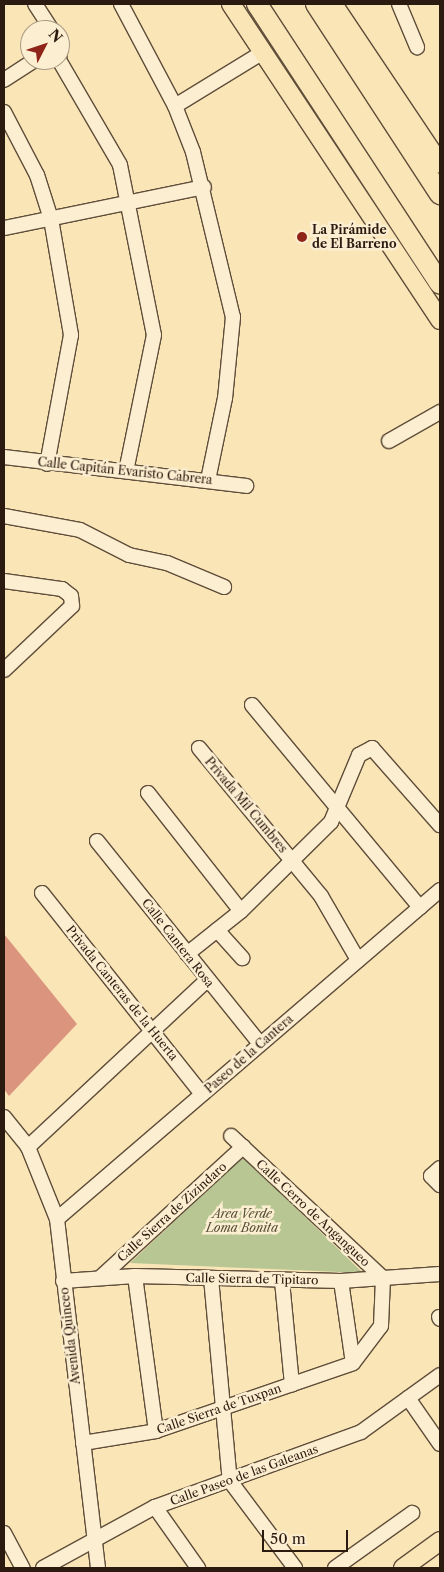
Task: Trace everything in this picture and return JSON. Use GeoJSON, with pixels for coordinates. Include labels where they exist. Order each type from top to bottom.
{"type":"FeatureCollection","features":[{"type":"Feature","properties":{"kind":"highway"},"geometry":{"type":"LineString","coordinates":[[257,4],[440,284]]}},
{"type":"Feature","properties":{"kind":"highway"},"geometry":{"type":"LineString","coordinates":[[316,4],[440,194]]}},
{"type":"Feature","properties":{"kind":"main road"},"geometry":{"type":"LineString","coordinates":[[231,4],[440,320]]}},
{"type":"Feature","properties":{"kind":"main road"},"geometry":{"type":"LineString","coordinates":[[333,4],[438,158]]}},
{"type":"Feature","properties":{"kind":"main road"},"geometry":{"type":"LineString","coordinates":[[403,1568],[440,1541]]}},
{"type":"Feature","properties":{"kind":"street"},"geometry":{"type":"LineString","coordinates":[[35,4],[45,20]]}},
{"type":"Feature","properties":{"kind":"street"},"geometry":{"type":"LineString","coordinates":[[121,4],[175,106],[204,187],[233,317],[225,398],[208,480]]}},
{"type":"Feature","properties":{"kind":"street"},"geometry":{"type":"LineString","coordinates":[[399,4],[417,47]]}},
{"type":"Feature","properties":{"kind":"street"},"geometry":{"type":"LineString","coordinates":[[175,106],[263,52]]}},
{"type":"Feature","properties":{"kind":"street"},"geometry":{"type":"LineString","coordinates":[[4,80],[20,70]]}},
{"type":"Feature","properties":{"kind":"street"},"geometry":{"type":"LineString","coordinates":[[66,70],[120,165],[130,205],[154,335],[126,471]]}},
{"type":"Feature","properties":{"kind":"street"},"geometry":{"type":"LineString","coordinates":[[4,112],[37,175],[51,219],[71,335],[47,464]]}},
{"type":"Feature","properties":{"kind":"street"},"geometry":{"type":"LineString","coordinates":[[4,228],[130,205],[204,187]]}},
{"type":"Feature","properties":{"kind":"street"},"geometry":{"type":"LineString","coordinates":[[388,441],[440,412]]}},
{"type":"Feature","properties":{"kind":"street","name":"Calle Capitán Evaristo Cabrera"},"geometry":{"type":"LineString","coordinates":[[4,457],[47,464],[208,480],[246,486]]}},
{"type":"Feature","properties":{"kind":"street"},"geometry":{"type":"LineString","coordinates":[[4,516],[80,530],[130,555],[167,562],[224,587]]}},
{"type":"Feature","properties":{"kind":"street"},"geometry":{"type":"LineString","coordinates":[[4,581],[62,589],[71,596],[72,606],[4,670]]}},
{"type":"Feature","properties":{"kind":"street"},"geometry":{"type":"LineString","coordinates":[[252,705],[420,907]]}},
{"type":"Feature","properties":{"kind":"street","name":"Privada Mil Cumbres"},"geometry":{"type":"LineString","coordinates":[[199,748],[321,896],[358,960]]}},
{"type":"Feature","properties":{"kind":"street"},"geometry":{"type":"LineString","coordinates":[[187,954],[241,911],[293,862],[340,811],[359,755],[372,748],[440,825]]}},
{"type":"Feature","properties":{"kind":"street"},"geometry":{"type":"LineString","coordinates":[[148,792],[241,911]]}},
{"type":"Feature","properties":{"kind":"street","name":"Calle Cantera Rosa"},"geometry":{"type":"LineString","coordinates":[[98,841],[207,980],[260,1044]]}},
{"type":"Feature","properties":{"kind":"street","name":"Paseo de la Cantera"},"geometry":{"type":"LineString","coordinates":[[57,1219],[440,890]]}},
{"type":"Feature","properties":{"kind":"street","name":"Privada Canteras de la Huerta"},"geometry":{"type":"LineString","coordinates":[[42,893],[202,1094]]}},
{"type":"Feature","properties":{"kind":"street"},"geometry":{"type":"LineString","coordinates":[[217,930],[242,958]]}},
{"type":"Feature","properties":{"kind":"street"},"geometry":{"type":"LineString","coordinates":[[28,1147],[152,1029],[207,980]]}},
{"type":"Feature","properties":{"kind":"street","name":"Avenida Quinceo"},"geometry":{"type":"LineString","coordinates":[[4,1117],[9,1133],[28,1147],[57,1219],[98,1568]]}},
{"type":"Feature","properties":{"kind":"street","name":"Calle Cerro de Angangueo"},"geometry":{"type":"LineString","coordinates":[[231,1136],[383,1278]]}},
{"type":"Feature","properties":{"kind":"street","name":"Calle Sierra de Zizindaro"},"geometry":{"type":"LineString","coordinates":[[101,1277],[243,1148]]}},
{"type":"Feature","properties":{"kind":"street","name":"Calle Sierra de Tipitaro"},"geometry":{"type":"LineString","coordinates":[[63,1281],[136,1276],[340,1281],[440,1274]]}},
{"type":"Feature","properties":{"kind":"street"},"geometry":{"type":"LineString","coordinates":[[136,1276],[156,1431]]}},
{"type":"Feature","properties":{"kind":"street"},"geometry":{"type":"LineString","coordinates":[[211,1278],[230,1481],[295,1568]]}},
{"type":"Feature","properties":{"kind":"street"},"geometry":{"type":"LineString","coordinates":[[353,1363],[381,1326],[383,1278]]}},
{"type":"Feature","properties":{"kind":"street"},"geometry":{"type":"LineString","coordinates":[[282,1281],[292,1385]]}},
{"type":"Feature","properties":{"kind":"street"},"geometry":{"type":"LineString","coordinates":[[340,1281],[353,1363]]}},
{"type":"Feature","properties":{"kind":"street","name":"Calle Sierra de Tuxpan"},"geometry":{"type":"LineString","coordinates":[[82,1444],[156,1431],[353,1363]]}},
{"type":"Feature","properties":{"kind":"street","name":"Calle Paseo de las Galeanas"},"geometry":{"type":"LineString","coordinates":[[43,1568],[155,1507],[362,1432],[440,1375]]}},
{"type":"Feature","properties":{"kind":"street"},"geometry":{"type":"LineString","coordinates":[[408,1398],[440,1444]]}},
{"type":"Feature","properties":{"kind":"street"},"geometry":{"type":"LineString","coordinates":[[155,1507],[198,1568]]}},
{"type":"Feature","properties":{"kind":"street"},"geometry":{"type":"LineString","coordinates":[[335,1568],[412,1513]]}},
{"type":"Feature","properties":{"kind":"street"},"geometry":{"type":"LineString","coordinates":[[4,1533],[23,1568]]}},
{"type":"Feature","properties":{"kind":"green space","name":"Area Verde Loma Bonita"},"geometry":{"type":"Polygon","coordinates":[[[243,1157],[363,1273],[130,1263],[243,1157]]]}},
{"type":"Feature","properties":{"kind":"building"},"geometry":{"type":"Polygon","coordinates":[[[4,934],[77,1024],[9,1096],[4,1089],[4,934]]]}},
{"type":"Feature","properties":{"kind":"place","name":"La Pirámide de El Barreno"},"geometry":{"type":"Point","coordinates":[302,237]}}]}
